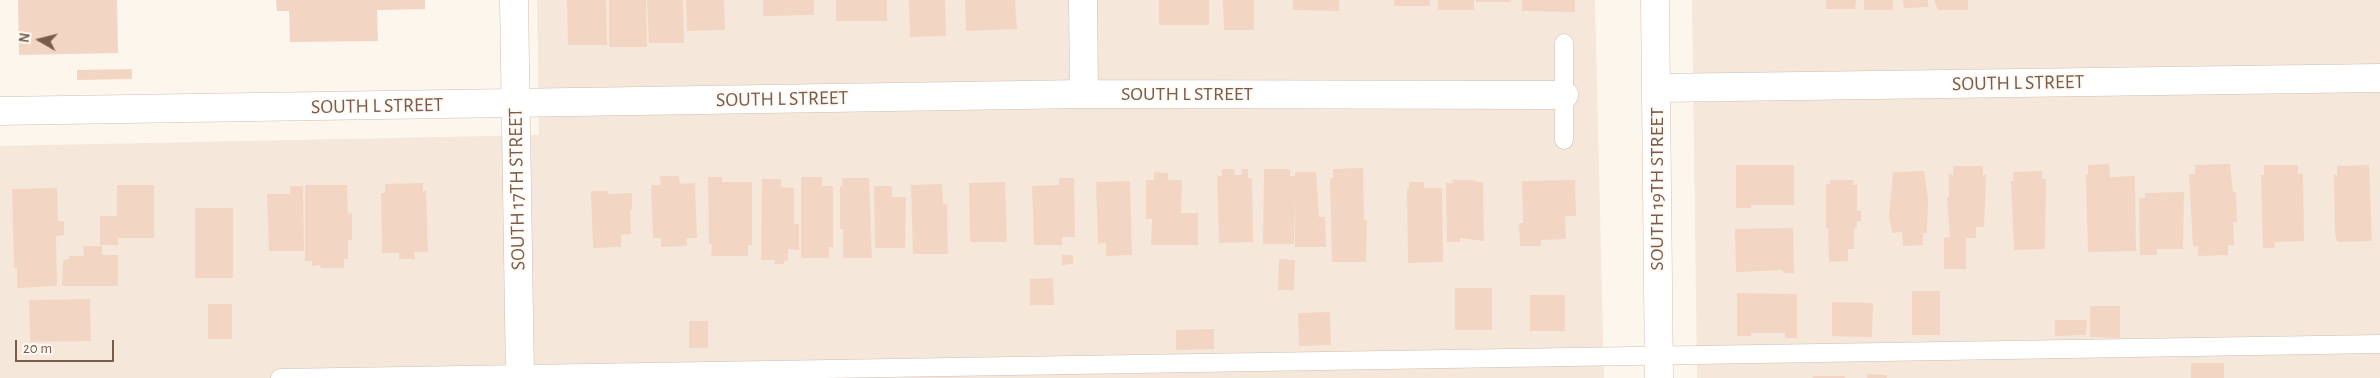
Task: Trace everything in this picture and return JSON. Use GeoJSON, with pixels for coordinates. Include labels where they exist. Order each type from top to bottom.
{"type":"FeatureCollection","features":[{"type":"Feature","properties":{"kind":"street","name":"SOUTH 17TH STREET"},"geometry":{"type":"LineString","coordinates":[[514,0],[520,376]]}},
{"type":"Feature","properties":{"kind":"street"},"geometry":{"type":"LineString","coordinates":[[1083,0],[1084,94]]}},
{"type":"Feature","properties":{"kind":"street","name":"SOUTH 19TH STREET"},"geometry":{"type":"LineString","coordinates":[[1655,0],[1659,366]]}},
{"type":"Feature","properties":{"kind":"street","name":"SOUTH L STREET"},"geometry":{"type":"LineString","coordinates":[[1657,88],[2380,78]]}},
{"type":"Feature","properties":{"kind":"street","name":"SOUTH L STREET"},"geometry":{"type":"LineString","coordinates":[[0,111],[1084,94],[1564,95]]}},
{"type":"Feature","properties":{"kind":"lane"},"geometry":{"type":"LineString","coordinates":[[1564,44],[1564,140]]}},
{"type":"Feature","properties":{"kind":"lane"},"geometry":{"type":"LineString","coordinates":[[280,378],[1087,367],[1659,366],[2380,344]]}},
{"type":"Feature","properties":{"kind":"shaded area"},"geometry":{"type":"Polygon","coordinates":[[[537,0],[1595,0],[1604,378],[0,378],[0,146],[539,135],[537,0]]]}},
{"type":"Feature","properties":{"kind":"shaded area"},"geometry":{"type":"Polygon","coordinates":[[[1692,0],[2380,0],[2380,378],[1697,378],[1692,0]]]}},
{"type":"Feature","properties":{"kind":"building"},"geometry":{"type":"Polygon","coordinates":[[[18,0],[117,0],[118,53],[19,55],[18,0]]]}},
{"type":"Feature","properties":{"kind":"building"},"geometry":{"type":"Polygon","coordinates":[[[276,0],[425,0],[425,9],[377,10],[378,41],[290,42],[289,11],[277,11],[276,0]]]}},
{"type":"Feature","properties":{"kind":"building"},"geometry":{"type":"Polygon","coordinates":[[[567,0],[606,0],[607,45],[568,45],[567,0]]]}},
{"type":"Feature","properties":{"kind":"building"},"geometry":{"type":"Polygon","coordinates":[[[609,0],[646,0],[647,47],[609,47],[609,0]]]}},
{"type":"Feature","properties":{"kind":"building"},"geometry":{"type":"Polygon","coordinates":[[[647,0],[683,0],[684,43],[649,43],[647,0]]]}},
{"type":"Feature","properties":{"kind":"building"},"geometry":{"type":"Polygon","coordinates":[[[686,0],[724,0],[725,30],[687,31],[686,0]]]}},
{"type":"Feature","properties":{"kind":"building"},"geometry":{"type":"Polygon","coordinates":[[[763,0],[814,0],[814,15],[763,16],[763,0]]]}},
{"type":"Feature","properties":{"kind":"building"},"geometry":{"type":"Polygon","coordinates":[[[836,0],[887,0],[887,21],[836,21],[836,0]]]}},
{"type":"Feature","properties":{"kind":"building"},"geometry":{"type":"Polygon","coordinates":[[[909,0],[945,0],[946,36],[910,37],[909,0]]]}},
{"type":"Feature","properties":{"kind":"building"},"geometry":{"type":"Polygon","coordinates":[[[965,0],[1015,0],[1017,29],[966,31],[965,0]]]}},
{"type":"Feature","properties":{"kind":"building"},"geometry":{"type":"Polygon","coordinates":[[[1159,0],[1209,0],[1209,25],[1159,25],[1159,0]]]}},
{"type":"Feature","properties":{"kind":"building"},"geometry":{"type":"Polygon","coordinates":[[[1223,0],[1254,0],[1254,30],[1224,30],[1223,0]]]}},
{"type":"Feature","properties":{"kind":"building"},"geometry":{"type":"Polygon","coordinates":[[[1293,0],[1339,0],[1339,11],[1293,10],[1293,0]]]}},
{"type":"Feature","properties":{"kind":"building"},"geometry":{"type":"Polygon","coordinates":[[[1394,0],[1430,0],[1430,6],[1394,6],[1394,0]]]}},
{"type":"Feature","properties":{"kind":"building"},"geometry":{"type":"Polygon","coordinates":[[[1438,0],[1474,0],[1474,10],[1438,10],[1438,0]]]}},
{"type":"Feature","properties":{"kind":"building"},"geometry":{"type":"Polygon","coordinates":[[[1476,0],[1511,0],[1511,2],[1476,2],[1476,0]]]}},
{"type":"Feature","properties":{"kind":"building"},"geometry":{"type":"Polygon","coordinates":[[[1522,0],[1575,0],[1575,12],[1522,11],[1522,0]]]}},
{"type":"Feature","properties":{"kind":"building"},"geometry":{"type":"Polygon","coordinates":[[[1826,0],[1856,0],[1855,9],[1826,9],[1826,0]]]}},
{"type":"Feature","properties":{"kind":"building"},"geometry":{"type":"Polygon","coordinates":[[[1864,0],[1893,0],[1893,10],[1864,10],[1864,0]]]}},
{"type":"Feature","properties":{"kind":"building"},"geometry":{"type":"Polygon","coordinates":[[[1903,0],[1928,0],[1928,7],[1904,8],[1903,0]]]}},
{"type":"Feature","properties":{"kind":"building"},"geometry":{"type":"Polygon","coordinates":[[[1934,0],[1968,0],[1968,10],[1938,10],[1934,0]]]}},
{"type":"Feature","properties":{"kind":"building"},"geometry":{"type":"Polygon","coordinates":[[[132,69],[132,79],[77,80],[77,70],[132,69]]]}},
{"type":"Feature","properties":{"kind":"building"},"geometry":{"type":"Polygon","coordinates":[[[2109,164],[2110,177],[2135,176],[2136,251],[2088,252],[2086,175],[2088,175],[2088,165],[2109,164]]]}},
{"type":"Feature","properties":{"kind":"building"},"geometry":{"type":"Polygon","coordinates":[[[2230,164],[2233,192],[2236,192],[2237,222],[2233,222],[2234,245],[2228,245],[2228,255],[2198,256],[2198,246],[2193,247],[2189,174],[2195,174],[2195,165],[2230,164]]]}},
{"type":"Feature","properties":{"kind":"building"},"geometry":{"type":"Polygon","coordinates":[[[1736,165],[1794,165],[1794,205],[1751,205],[1751,208],[1736,208],[1736,165]]]}},
{"type":"Feature","properties":{"kind":"building"},"geometry":{"type":"Polygon","coordinates":[[[2264,165],[2298,165],[2298,174],[2303,174],[2304,241],[2274,242],[2275,248],[2263,248],[2261,175],[2264,175],[2264,165]]]}},
{"type":"Feature","properties":{"kind":"building"},"geometry":{"type":"Polygon","coordinates":[[[2369,165],[2372,241],[2337,242],[2335,233],[2334,175],[2337,175],[2337,166],[2369,165]]]}},
{"type":"Feature","properties":{"kind":"building"},"geometry":{"type":"Polygon","coordinates":[[[1953,166],[1983,166],[1983,175],[1986,175],[1984,227],[1976,227],[1976,238],[1966,238],[1966,269],[1944,269],[1944,238],[1950,237],[1947,197],[1949,197],[1949,174],[1953,175],[1953,166]]]}},
{"type":"Feature","properties":{"kind":"building"},"geometry":{"type":"Polygon","coordinates":[[[1363,168],[1364,220],[1367,220],[1366,262],[1332,262],[1330,178],[1333,178],[1333,169],[1363,168]]]}},
{"type":"Feature","properties":{"kind":"building"},"geometry":{"type":"Polygon","coordinates":[[[1222,169],[1234,169],[1235,175],[1241,175],[1242,169],[1248,169],[1248,178],[1252,178],[1253,242],[1219,243],[1217,176],[1222,176],[1222,169]]]}},
{"type":"Feature","properties":{"kind":"building"},"geometry":{"type":"Polygon","coordinates":[[[1264,169],[1290,169],[1290,176],[1295,176],[1295,172],[1316,172],[1319,217],[1325,217],[1326,247],[1295,247],[1295,191],[1294,244],[1263,244],[1264,169]]]}},
{"type":"Feature","properties":{"kind":"building"},"geometry":{"type":"Polygon","coordinates":[[[1924,171],[1928,199],[1927,233],[1923,233],[1923,245],[1903,246],[1902,232],[1892,233],[1889,216],[1893,172],[1924,171]]]}},
{"type":"Feature","properties":{"kind":"building"},"geometry":{"type":"Polygon","coordinates":[[[2042,171],[2042,179],[2046,179],[2045,249],[2014,250],[2011,181],[2014,181],[2013,172],[2042,171]]]}},
{"type":"Feature","properties":{"kind":"building"},"geometry":{"type":"Polygon","coordinates":[[[1154,172],[1168,173],[1168,180],[1182,180],[1181,213],[1198,213],[1198,245],[1151,245],[1152,219],[1146,219],[1146,180],[1154,180],[1154,172]]]}},
{"type":"Feature","properties":{"kind":"building"},"geometry":{"type":"Polygon","coordinates":[[[660,176],[679,176],[680,184],[695,183],[697,238],[687,238],[687,246],[661,247],[661,238],[653,238],[651,185],[661,185],[660,176]]]}},
{"type":"Feature","properties":{"kind":"building"},"geometry":{"type":"Polygon","coordinates":[[[708,177],[722,177],[722,182],[752,182],[752,245],[748,245],[748,256],[711,256],[712,244],[709,244],[708,177]]]}},
{"type":"Feature","properties":{"kind":"building"},"geometry":{"type":"Polygon","coordinates":[[[801,177],[822,177],[822,186],[833,186],[833,247],[829,247],[829,258],[801,258],[801,177]]]}},
{"type":"Feature","properties":{"kind":"building"},"geometry":{"type":"Polygon","coordinates":[[[842,178],[869,178],[872,258],[843,258],[843,229],[840,229],[840,186],[842,186],[842,178]]]}},
{"type":"Feature","properties":{"kind":"building"},"geometry":{"type":"Polygon","coordinates":[[[1059,178],[1074,178],[1075,237],[1062,237],[1062,245],[1034,245],[1032,186],[1059,185],[1059,178]]]}},
{"type":"Feature","properties":{"kind":"building"},"geometry":{"type":"Polygon","coordinates":[[[762,179],[781,179],[781,187],[794,188],[794,224],[799,224],[799,250],[788,249],[788,260],[784,261],[784,264],[774,264],[775,260],[761,260],[762,179]]]}},
{"type":"Feature","properties":{"kind":"building"},"geometry":{"type":"Polygon","coordinates":[[[1453,180],[1483,182],[1484,241],[1460,238],[1460,242],[1447,242],[1446,183],[1453,183],[1453,180]]]}},
{"type":"Feature","properties":{"kind":"building"},"geometry":{"type":"Polygon","coordinates":[[[1575,180],[1576,216],[1565,216],[1566,239],[1541,240],[1541,246],[1520,246],[1519,223],[1523,223],[1522,181],[1575,180]]]}},
{"type":"Feature","properties":{"kind":"building"},"geometry":{"type":"Polygon","coordinates":[[[1830,180],[1854,180],[1853,185],[1857,185],[1857,211],[1861,211],[1861,221],[1857,221],[1857,227],[1854,228],[1854,249],[1848,249],[1848,261],[1829,262],[1828,228],[1826,228],[1826,184],[1830,184],[1830,180]]]}},
{"type":"Feature","properties":{"kind":"building"},"geometry":{"type":"Polygon","coordinates":[[[1130,181],[1132,255],[1106,256],[1106,243],[1098,244],[1096,182],[1130,181]]]}},
{"type":"Feature","properties":{"kind":"building"},"geometry":{"type":"Polygon","coordinates":[[[1005,182],[1007,242],[970,242],[969,183],[1005,182]]]}},
{"type":"Feature","properties":{"kind":"building"},"geometry":{"type":"Polygon","coordinates":[[[1409,182],[1424,182],[1424,188],[1442,188],[1443,262],[1408,263],[1407,189],[1409,189],[1409,182]]]}},
{"type":"Feature","properties":{"kind":"building"},"geometry":{"type":"Polygon","coordinates":[[[423,183],[423,191],[426,191],[428,252],[414,252],[415,259],[399,259],[399,253],[382,253],[381,193],[385,193],[385,184],[423,183]]]}},
{"type":"Feature","properties":{"kind":"building"},"geometry":{"type":"Polygon","coordinates":[[[942,184],[943,204],[947,204],[948,254],[913,254],[911,185],[942,184]]]}},
{"type":"Feature","properties":{"kind":"building"},"geometry":{"type":"Polygon","coordinates":[[[117,185],[154,185],[154,238],[118,238],[118,245],[100,245],[100,216],[117,216],[117,185]]]}},
{"type":"Feature","properties":{"kind":"building"},"geometry":{"type":"Polygon","coordinates":[[[305,185],[347,185],[348,214],[352,213],[352,240],[348,240],[348,259],[344,259],[344,268],[321,268],[320,265],[312,266],[312,261],[305,261],[305,185]]]}},
{"type":"Feature","properties":{"kind":"building"},"geometry":{"type":"Polygon","coordinates":[[[290,186],[303,186],[304,251],[269,251],[267,194],[290,194],[290,186]]]}},
{"type":"Feature","properties":{"kind":"building"},"geometry":{"type":"Polygon","coordinates":[[[874,186],[892,186],[892,197],[906,197],[905,248],[875,248],[874,186]]]}},
{"type":"Feature","properties":{"kind":"building"},"geometry":{"type":"Polygon","coordinates":[[[57,188],[58,221],[64,221],[64,235],[56,236],[57,286],[17,288],[17,268],[14,268],[12,189],[57,188]]]}},
{"type":"Feature","properties":{"kind":"building"},"geometry":{"type":"Polygon","coordinates":[[[591,191],[607,191],[608,194],[632,193],[632,210],[630,210],[631,234],[621,235],[621,247],[593,248],[591,191]]]}},
{"type":"Feature","properties":{"kind":"building"},"geometry":{"type":"Polygon","coordinates":[[[2184,192],[2183,249],[2157,249],[2157,255],[2140,255],[2139,198],[2145,198],[2145,193],[2184,192]]]}},
{"type":"Feature","properties":{"kind":"building"},"geometry":{"type":"Polygon","coordinates":[[[195,208],[233,208],[233,278],[195,278],[195,208]]]}},
{"type":"Feature","properties":{"kind":"building"},"geometry":{"type":"Polygon","coordinates":[[[1793,228],[1794,273],[1783,273],[1783,270],[1736,272],[1735,229],[1793,228]]]}},
{"type":"Feature","properties":{"kind":"building"},"geometry":{"type":"Polygon","coordinates":[[[83,246],[102,246],[102,255],[118,255],[118,286],[62,286],[63,260],[69,259],[69,256],[84,256],[83,246]]]}},
{"type":"Feature","properties":{"kind":"building"},"geometry":{"type":"Polygon","coordinates":[[[1062,255],[1073,255],[1073,264],[1062,265],[1062,255]]]}},
{"type":"Feature","properties":{"kind":"building"},"geometry":{"type":"Polygon","coordinates":[[[1279,259],[1295,260],[1294,290],[1278,290],[1279,259]]]}},
{"type":"Feature","properties":{"kind":"building"},"geometry":{"type":"Polygon","coordinates":[[[1053,278],[1054,305],[1030,305],[1030,279],[1053,278]]]}},
{"type":"Feature","properties":{"kind":"building"},"geometry":{"type":"Polygon","coordinates":[[[1455,288],[1492,288],[1492,330],[1455,330],[1455,288]]]}},
{"type":"Feature","properties":{"kind":"building"},"geometry":{"type":"Polygon","coordinates":[[[1912,291],[1940,291],[1940,335],[1912,335],[1912,291]]]}},
{"type":"Feature","properties":{"kind":"building"},"geometry":{"type":"Polygon","coordinates":[[[1737,293],[1797,294],[1797,338],[1785,338],[1785,333],[1751,333],[1751,336],[1737,336],[1737,293]]]}},
{"type":"Feature","properties":{"kind":"building"},"geometry":{"type":"Polygon","coordinates":[[[1530,295],[1565,295],[1565,331],[1530,331],[1530,295]]]}},
{"type":"Feature","properties":{"kind":"building"},"geometry":{"type":"Polygon","coordinates":[[[90,299],[91,341],[30,342],[29,300],[90,299]]]}},
{"type":"Feature","properties":{"kind":"building"},"geometry":{"type":"Polygon","coordinates":[[[1832,302],[1873,303],[1872,337],[1832,336],[1832,302]]]}},
{"type":"Feature","properties":{"kind":"building"},"geometry":{"type":"Polygon","coordinates":[[[208,304],[232,304],[232,339],[208,339],[208,304]]]}},
{"type":"Feature","properties":{"kind":"building"},"geometry":{"type":"Polygon","coordinates":[[[2090,306],[2120,306],[2120,338],[2090,337],[2090,306]]]}},
{"type":"Feature","properties":{"kind":"building"},"geometry":{"type":"Polygon","coordinates":[[[1330,312],[1331,345],[1299,346],[1298,313],[1330,312]]]}},
{"type":"Feature","properties":{"kind":"building"},"geometry":{"type":"Polygon","coordinates":[[[2055,320],[2087,320],[2086,335],[2055,336],[2055,320]]]}},
{"type":"Feature","properties":{"kind":"building"},"geometry":{"type":"Polygon","coordinates":[[[689,321],[708,321],[708,348],[689,348],[689,321]]]}},
{"type":"Feature","properties":{"kind":"building"},"geometry":{"type":"Polygon","coordinates":[[[1214,329],[1214,349],[1176,350],[1176,330],[1214,329]]]}},
{"type":"Feature","properties":{"kind":"building"},"geometry":{"type":"Polygon","coordinates":[[[2191,363],[2224,363],[2224,378],[2191,378],[2191,363]]]}},
{"type":"Feature","properties":{"kind":"building"},"geometry":{"type":"Polygon","coordinates":[[[1867,374],[1887,375],[1887,378],[1867,378],[1867,374]]]}},
{"type":"Feature","properties":{"kind":"building"},"geometry":{"type":"Polygon","coordinates":[[[1813,376],[1845,376],[1845,378],[1813,378],[1813,376]]]}}]}
